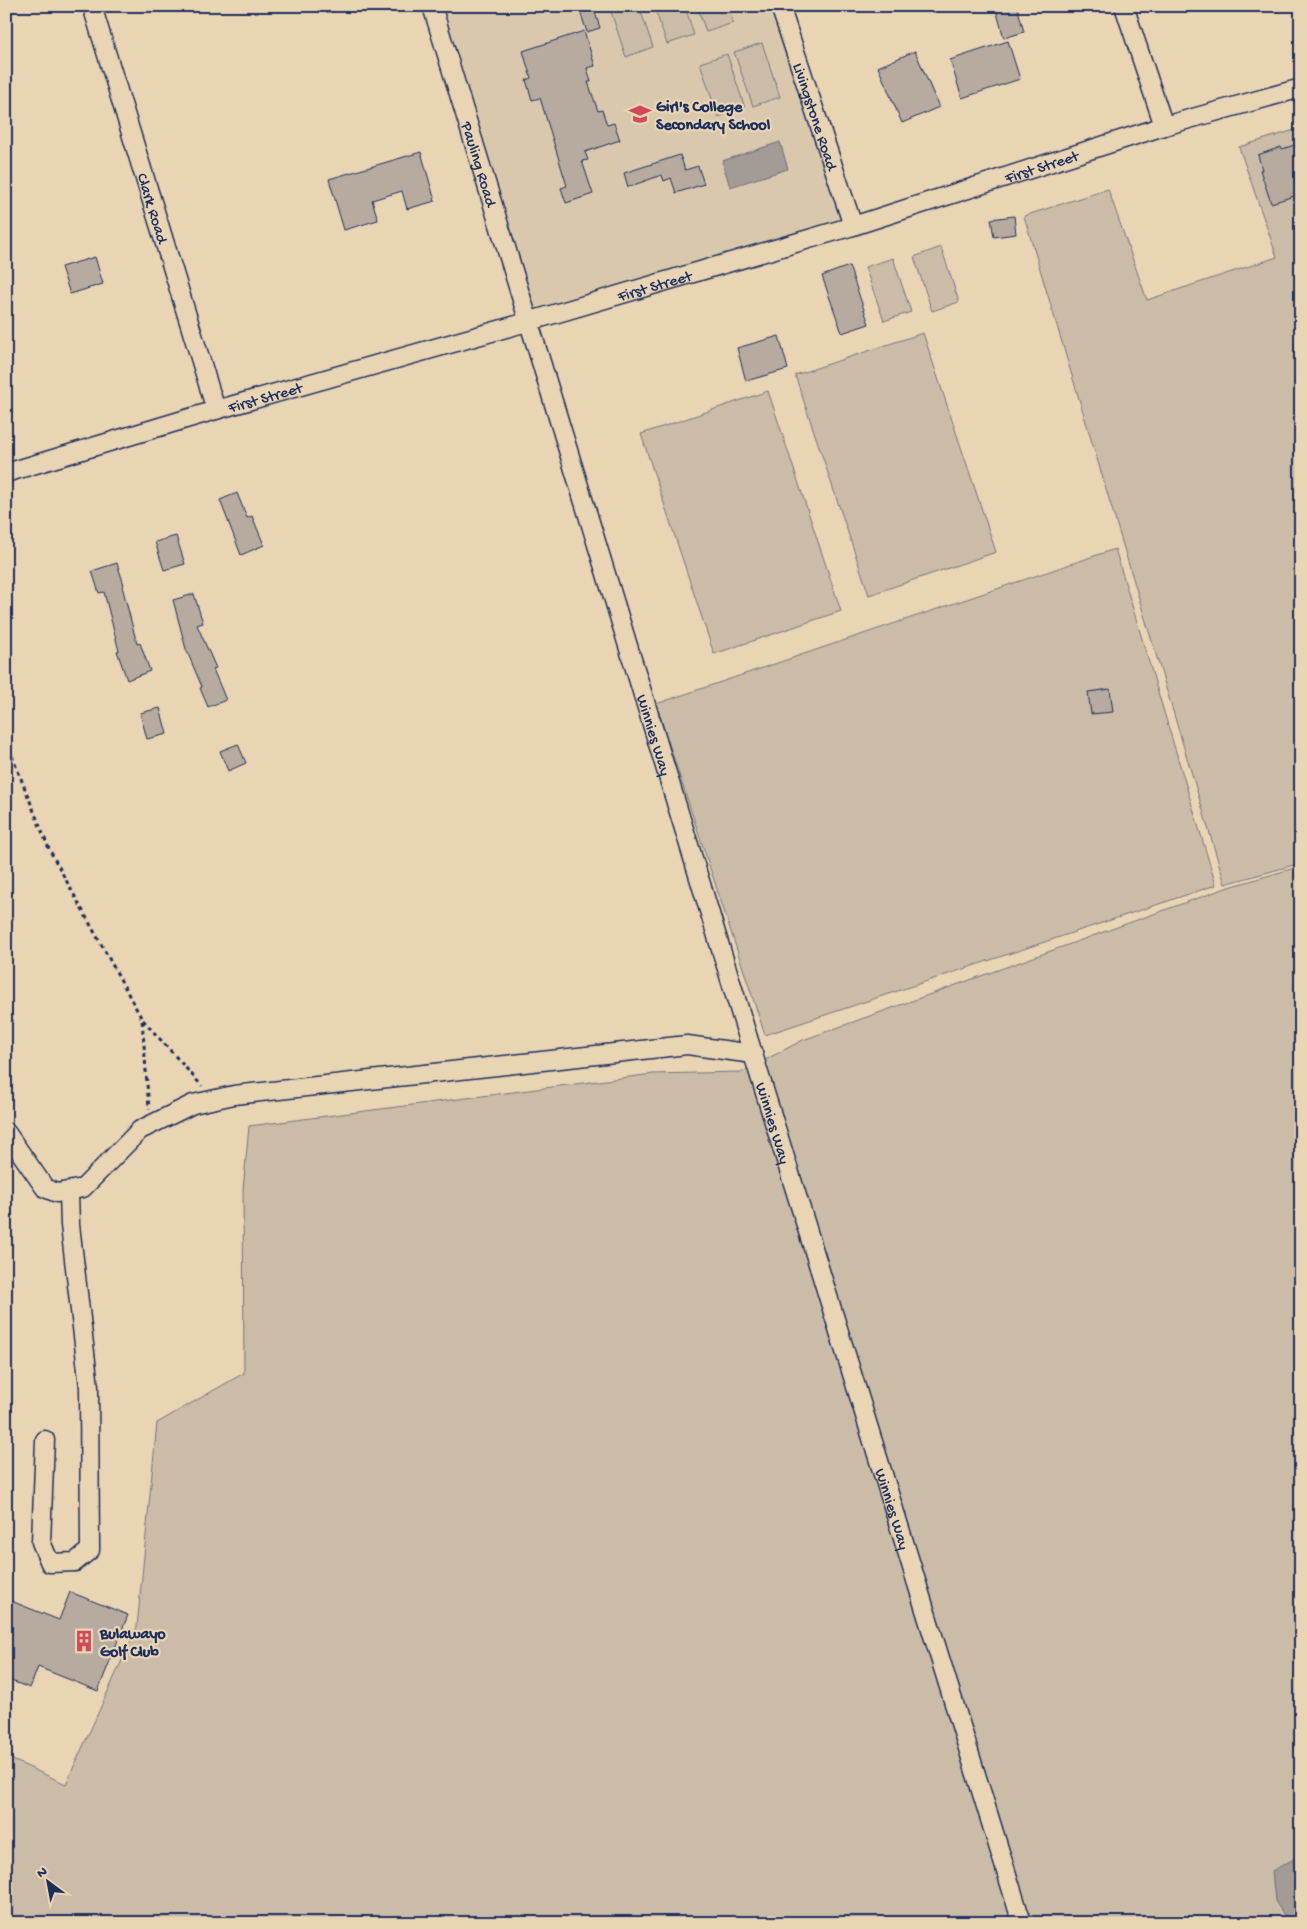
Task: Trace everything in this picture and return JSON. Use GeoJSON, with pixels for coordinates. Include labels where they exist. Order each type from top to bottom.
{"type":"FeatureCollection","features":[{"type":"Feature","properties":{"kind":"street","name":"Clark Road"},"geometry":{"type":"LineString","coordinates":[[92,6],[216,410]]}},
{"type":"Feature","properties":{"kind":"street","name":"Pauling Road"},"geometry":{"type":"LineString","coordinates":[[432,6],[527,322]]}},
{"type":"Feature","properties":{"kind":"street","name":"Livingstone Road"},"geometry":{"type":"LineString","coordinates":[[780,6],[853,226]]}},
{"type":"Feature","properties":{"kind":"street"},"geometry":{"type":"LineString","coordinates":[[1124,6],[1164,126]]}},
{"type":"Feature","properties":{"kind":"street","name":"First Street"},"geometry":{"type":"LineString","coordinates":[[6,473],[216,410],[527,322],[853,226],[1164,126],[1301,88]]}},
{"type":"Feature","properties":{"kind":"street","name":"Winnies Way"},"geometry":{"type":"LineString","coordinates":[[527,322],[1022,1923]]}},
{"type":"Feature","properties":{"kind":"street"},"geometry":{"type":"LineString","coordinates":[[6,1132],[45,1188],[57,1193],[69,1192],[84,1188],[140,1130],[193,1104],[214,1099],[234,1095],[686,1045],[753,1054]]}},
{"type":"Feature","properties":{"kind":"street"},"geometry":{"type":"LineString","coordinates":[[46,1440],[41,1542],[50,1563],[75,1562],[90,1550],[89,1387],[70,1225],[69,1192]]}},
{"type":"Feature","properties":{"kind":"path"},"geometry":{"type":"LineString","coordinates":[[6,741],[49,849],[142,1020],[214,1099]]}},
{"type":"Feature","properties":{"kind":"path"},"geometry":{"type":"LineString","coordinates":[[142,1020],[150,1125]]}},
{"type":"Feature","properties":{"kind":"shaded area","name":"Girl's College Secondary School"},"geometry":{"type":"Polygon","coordinates":[[[439,6],[773,6],[845,221],[532,312],[439,6]]]}},
{"type":"Feature","properties":{"kind":"shaded area"},"geometry":{"type":"Polygon","coordinates":[[[609,6],[639,6],[653,47],[626,57],[609,6]]]}},
{"type":"Feature","properties":{"kind":"shaded area"},"geometry":{"type":"Polygon","coordinates":[[[654,6],[685,6],[694,35],[667,44],[654,6]]]}},
{"type":"Feature","properties":{"kind":"shaded area"},"geometry":{"type":"Polygon","coordinates":[[[697,6],[728,6],[733,23],[706,32],[697,6]]]}},
{"type":"Feature","properties":{"kind":"shaded area"},"geometry":{"type":"Polygon","coordinates":[[[762,43],[780,97],[753,106],[734,52],[762,43]]]}},
{"type":"Feature","properties":{"kind":"shaded area"},"geometry":{"type":"Polygon","coordinates":[[[727,54],[745,108],[718,117],[700,63],[727,54]]]}},
{"type":"Feature","properties":{"kind":"shaded area"},"geometry":{"type":"Polygon","coordinates":[[[1301,128],[1301,863],[1225,884],[1024,216],[1108,189],[1147,300],[1277,257],[1239,147],[1301,128]]]}},
{"type":"Feature","properties":{"kind":"shaded area"},"geometry":{"type":"Polygon","coordinates":[[[780,142],[788,169],[730,187],[722,161],[780,142]]]}},
{"type":"Feature","properties":{"kind":"shaded area"},"geometry":{"type":"Polygon","coordinates":[[[941,247],[959,302],[932,311],[914,257],[941,247]]]}},
{"type":"Feature","properties":{"kind":"shaded area"},"geometry":{"type":"Polygon","coordinates":[[[893,258],[911,312],[884,321],[865,267],[893,258]]]}},
{"type":"Feature","properties":{"kind":"shaded area"},"geometry":{"type":"Polygon","coordinates":[[[923,333],[996,552],[869,595],[795,375],[923,333]]]}},
{"type":"Feature","properties":{"kind":"shaded area"},"geometry":{"type":"Polygon","coordinates":[[[768,391],[841,611],[714,654],[641,434],[768,391]]]}},
{"type":"Feature","properties":{"kind":"shaded area"},"geometry":{"type":"Polygon","coordinates":[[[1115,549],[1216,885],[765,1035],[656,704],[1115,549]]]}},
{"type":"Feature","properties":{"kind":"shaded area"},"geometry":{"type":"Polygon","coordinates":[[[1301,866],[1301,1923],[6,1923],[6,1757],[66,1784],[137,1627],[157,1423],[244,1373],[243,1190],[249,1126],[653,1074],[742,1072],[803,1040],[1226,888],[1301,866]]]}},
{"type":"Feature","properties":{"kind":"shaded area"},"geometry":{"type":"Polygon","coordinates":[[[1301,1855],[1301,1923],[1288,1923],[1275,1901],[1272,1871],[1301,1855]]]}},
{"type":"Feature","properties":{"kind":"building"},"geometry":{"type":"Polygon","coordinates":[[[578,6],[593,6],[600,28],[587,32],[578,6]]]}},
{"type":"Feature","properties":{"kind":"building"},"geometry":{"type":"Polygon","coordinates":[[[995,6],[1017,6],[1024,32],[1004,38],[995,6]]]}},
{"type":"Feature","properties":{"kind":"building"},"geometry":{"type":"Polygon","coordinates":[[[584,31],[595,66],[587,68],[591,82],[588,82],[598,111],[602,110],[607,125],[614,123],[620,140],[585,152],[588,160],[582,161],[593,194],[566,203],[561,188],[567,186],[540,98],[532,100],[526,80],[531,78],[523,51],[584,31]]]}},
{"type":"Feature","properties":{"kind":"building"},"geometry":{"type":"Polygon","coordinates":[[[1008,41],[1020,79],[962,98],[950,60],[1008,41]]]}},
{"type":"Feature","properties":{"kind":"building"},"geometry":{"type":"Polygon","coordinates":[[[915,51],[939,107],[902,123],[878,67],[915,51]]]}},
{"type":"Feature","properties":{"kind":"building"},"geometry":{"type":"Polygon","coordinates":[[[1301,143],[1301,194],[1271,203],[1260,170],[1262,170],[1258,155],[1281,147],[1282,149],[1301,143]]]}},
{"type":"Feature","properties":{"kind":"building"},"geometry":{"type":"Polygon","coordinates":[[[421,152],[435,201],[407,209],[402,191],[372,200],[378,220],[344,230],[329,179],[421,152]]]}},
{"type":"Feature","properties":{"kind":"building"},"geometry":{"type":"Polygon","coordinates":[[[680,155],[685,170],[698,166],[704,184],[676,193],[671,178],[664,181],[662,175],[628,187],[624,173],[680,155]]]}},
{"type":"Feature","properties":{"kind":"building"},"geometry":{"type":"Polygon","coordinates":[[[1014,216],[1016,234],[994,237],[991,219],[1014,216]]]}},
{"type":"Feature","properties":{"kind":"building"},"geometry":{"type":"Polygon","coordinates":[[[95,257],[103,284],[70,294],[61,267],[95,257]]]}},
{"type":"Feature","properties":{"kind":"building"},"geometry":{"type":"Polygon","coordinates":[[[849,266],[869,324],[842,333],[822,276],[849,266]]]}},
{"type":"Feature","properties":{"kind":"building"},"geometry":{"type":"Polygon","coordinates":[[[779,336],[788,369],[746,381],[737,348],[779,336]]]}},
{"type":"Feature","properties":{"kind":"building"},"geometry":{"type":"Polygon","coordinates":[[[237,493],[247,518],[252,516],[264,545],[241,555],[220,500],[237,493]]]}},
{"type":"Feature","properties":{"kind":"building"},"geometry":{"type":"Polygon","coordinates":[[[176,536],[185,564],[164,570],[155,542],[176,536]]]}},
{"type":"Feature","properties":{"kind":"building"},"geometry":{"type":"Polygon","coordinates":[[[117,563],[124,585],[122,586],[137,644],[140,643],[150,671],[127,680],[117,651],[119,651],[104,592],[99,593],[92,571],[117,563]]]}},
{"type":"Feature","properties":{"kind":"building"},"geometry":{"type":"Polygon","coordinates":[[[194,594],[203,623],[197,625],[216,668],[213,669],[226,700],[208,707],[186,649],[173,600],[194,594]]]}},
{"type":"Feature","properties":{"kind":"building"},"geometry":{"type":"Polygon","coordinates":[[[1110,689],[1113,712],[1091,714],[1088,692],[1110,689]]]}},
{"type":"Feature","properties":{"kind":"building"},"geometry":{"type":"Polygon","coordinates":[[[160,708],[167,734],[147,739],[140,713],[160,708]]]}},
{"type":"Feature","properties":{"kind":"building"},"geometry":{"type":"Polygon","coordinates":[[[238,744],[246,763],[228,771],[220,751],[238,744]]]}},
{"type":"Feature","properties":{"kind":"building","name":"Bulawayo Golf Club"},"geometry":{"type":"Polygon","coordinates":[[[70,1592],[128,1615],[98,1691],[38,1667],[30,1688],[6,1679],[6,1599],[59,1620],[70,1592]]]}},
{"type":"Feature","properties":{"kind":"place","name":"Girl's College Secondary School"},"geometry":{"type":"Point","coordinates":[640,114]}},
{"type":"Feature","properties":{"kind":"place","name":"Bulawayo Golf Club"},"geometry":{"type":"Point","coordinates":[84,1641]}}]}
